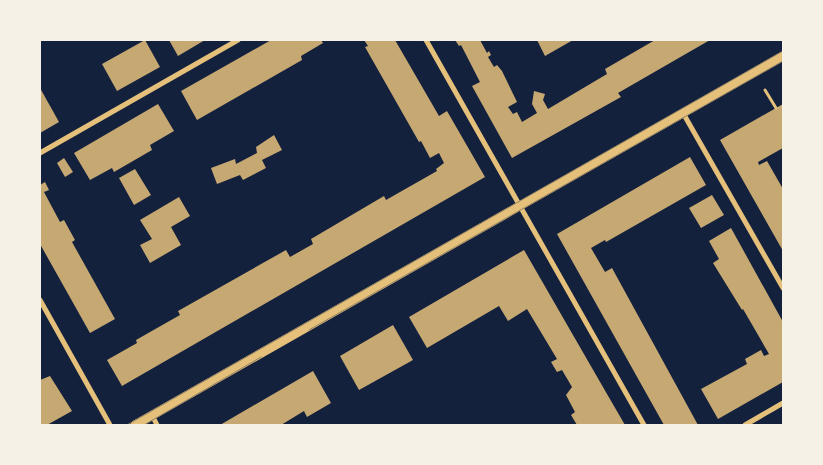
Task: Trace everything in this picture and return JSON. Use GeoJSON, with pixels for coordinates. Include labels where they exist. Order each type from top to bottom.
{"type":"FeatureCollection","features":[{"type":"Feature","properties":{"kind":"street"},"geometry":{"type":"LineString","coordinates":[[40,153],[238,40]]}},
{"type":"Feature","properties":{"kind":"street"},"geometry":{"type":"LineString","coordinates":[[426,40],[644,425]]}},
{"type":"Feature","properties":{"kind":"street"},"geometry":{"type":"LineString","coordinates":[[135,425],[783,56]]}},
{"type":"Feature","properties":{"kind":"street"},"geometry":{"type":"LineString","coordinates":[[683,113],[783,288]]}},
{"type":"Feature","properties":{"kind":"street"},"geometry":{"type":"LineString","coordinates":[[40,300],[110,425]]}},
{"type":"Feature","properties":{"kind":"street"},"geometry":{"type":"LineString","coordinates":[[745,425],[783,403]]}},
{"type":"Feature","properties":{"kind":"street"},"geometry":{"type":"LineString","coordinates":[[152,416],[157,425]]}},
{"type":"Feature","properties":{"kind":"path"},"geometry":{"type":"LineString","coordinates":[[765,90],[776,108]]}},
{"type":"Feature","properties":{"kind":"building"},"geometry":{"type":"Polygon","coordinates":[[[145,40],[160,67],[117,91],[102,64],[145,40]]]}},
{"type":"Feature","properties":{"kind":"building"},"geometry":{"type":"Polygon","coordinates":[[[169,40],[205,40],[178,56],[169,40]]]}},
{"type":"Feature","properties":{"kind":"building"},"geometry":{"type":"Polygon","coordinates":[[[271,40],[321,40],[323,43],[301,56],[302,60],[197,120],[181,91],[271,40]]]}},
{"type":"Feature","properties":{"kind":"building"},"geometry":{"type":"Polygon","coordinates":[[[364,40],[395,40],[439,116],[447,111],[485,177],[122,386],[107,360],[137,343],[136,340],[180,315],[178,311],[286,250],[290,257],[313,244],[311,239],[384,196],[386,200],[437,171],[436,169],[444,163],[439,153],[430,158],[421,141],[419,142],[365,47],[368,46],[364,40]]]}},
{"type":"Feature","properties":{"kind":"building"},"geometry":{"type":"Polygon","coordinates":[[[455,40],[480,40],[487,53],[489,51],[491,55],[488,57],[494,67],[497,65],[502,71],[517,102],[508,107],[513,114],[517,112],[522,122],[537,113],[532,104],[534,91],[545,94],[543,100],[548,109],[607,74],[605,69],[655,40],[710,40],[618,93],[621,97],[512,158],[472,86],[480,82],[461,45],[459,46],[455,40]]]}},
{"type":"Feature","properties":{"kind":"building"},"geometry":{"type":"Polygon","coordinates":[[[537,40],[573,40],[545,56],[537,40]]]}},
{"type":"Feature","properties":{"kind":"building"},"geometry":{"type":"Polygon","coordinates":[[[40,88],[59,122],[40,133],[40,88]]]}},
{"type":"Feature","properties":{"kind":"building"},"geometry":{"type":"Polygon","coordinates":[[[158,104],[174,131],[150,145],[152,150],[114,172],[112,168],[90,180],[74,153],[158,104]]]}},
{"type":"Feature","properties":{"kind":"building"},"geometry":{"type":"Polygon","coordinates":[[[783,104],[783,148],[758,162],[759,165],[767,161],[783,189],[783,251],[720,140],[783,104]]]}},
{"type":"Feature","properties":{"kind":"building"},"geometry":{"type":"Polygon","coordinates":[[[274,135],[282,150],[262,160],[266,168],[243,180],[240,175],[217,184],[211,168],[235,159],[236,164],[257,153],[256,147],[274,135]]]}},
{"type":"Feature","properties":{"kind":"building"},"geometry":{"type":"Polygon","coordinates":[[[690,157],[706,185],[606,242],[605,240],[591,248],[605,272],[612,268],[698,425],[664,425],[557,234],[690,157]]]}},
{"type":"Feature","properties":{"kind":"building"},"geometry":{"type":"Polygon","coordinates":[[[64,158],[73,172],[65,177],[57,163],[64,158]]]}},
{"type":"Feature","properties":{"kind":"building"},"geometry":{"type":"Polygon","coordinates":[[[135,169],[151,195],[134,205],[119,178],[135,169]]]}},
{"type":"Feature","properties":{"kind":"building"},"geometry":{"type":"Polygon","coordinates":[[[45,182],[49,190],[44,192],[60,222],[64,220],[75,240],[72,242],[115,319],[90,333],[40,244],[40,185],[45,182]]]}},
{"type":"Feature","properties":{"kind":"building"},"geometry":{"type":"Polygon","coordinates":[[[712,195],[724,215],[701,228],[689,208],[712,195]]]}},
{"type":"Feature","properties":{"kind":"building"},"geometry":{"type":"Polygon","coordinates":[[[179,197],[190,216],[171,227],[181,245],[150,263],[140,245],[152,239],[140,220],[179,197]]]}},
{"type":"Feature","properties":{"kind":"building"},"geometry":{"type":"Polygon","coordinates":[[[731,228],[783,322],[783,382],[718,419],[701,389],[747,364],[745,359],[761,350],[764,356],[769,354],[713,263],[719,259],[709,241],[731,228]]]}},
{"type":"Feature","properties":{"kind":"building"},"geometry":{"type":"Polygon","coordinates":[[[524,250],[625,425],[577,425],[571,415],[575,412],[566,395],[572,387],[562,370],[557,372],[551,362],[557,359],[527,309],[508,321],[499,306],[427,348],[409,317],[524,250]]]}},
{"type":"Feature","properties":{"kind":"building"},"geometry":{"type":"Polygon","coordinates":[[[393,325],[413,360],[359,390],[340,356],[393,325]]]}},
{"type":"Feature","properties":{"kind":"building"},"geometry":{"type":"Polygon","coordinates":[[[313,371],[331,403],[307,417],[304,411],[281,425],[220,425],[313,371]]]}},
{"type":"Feature","properties":{"kind":"building"},"geometry":{"type":"Polygon","coordinates":[[[50,376],[72,411],[47,425],[40,425],[40,380],[50,376]]]}},
{"type":"Feature","properties":{"kind":"tram line"},"geometry":{"type":"LineString","coordinates":[[127,425],[783,51]]}},
{"type":"Feature","properties":{"kind":"tram line"},"geometry":{"type":"LineString","coordinates":[[309,330],[783,61]]}},
{"type":"Feature","properties":{"kind":"tram line"},"geometry":{"type":"LineString","coordinates":[[144,425],[261,357]]}}]}
